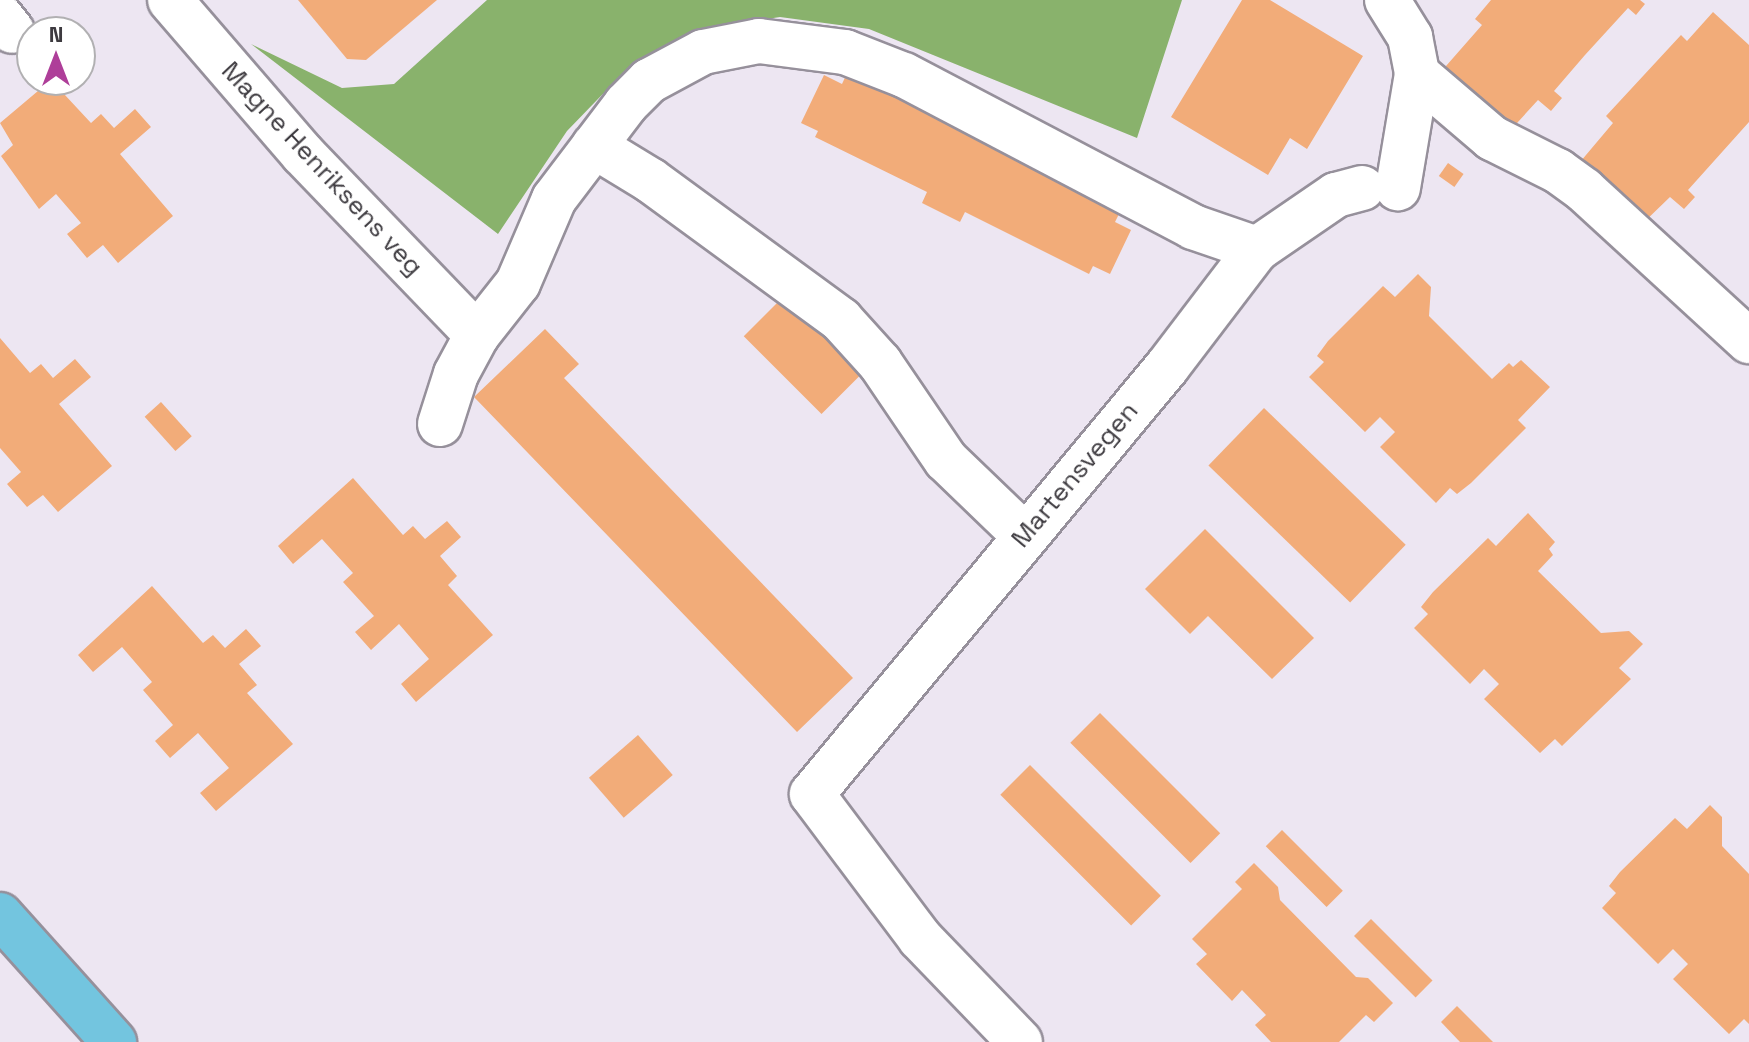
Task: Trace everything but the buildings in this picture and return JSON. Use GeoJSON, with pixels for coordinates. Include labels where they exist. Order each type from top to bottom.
{"type":"FeatureCollection","features":[{"type":"Feature","properties":{"kind":"main road"},"geometry":{"type":"LineString","coordinates":[[0,915],[114,1042]]}},
{"type":"Feature","properties":{"kind":"street","name":"Magne Henriksens veg"},"geometry":{"type":"LineString","coordinates":[[170,0],[303,154],[477,335]]}},
{"type":"Feature","properties":{"kind":"street"},"geometry":{"type":"LineString","coordinates":[[1387,0],[1410,37],[1417,74],[1492,138],[1558,171],[1584,190],[1749,341]]}},
{"type":"Feature","properties":{"kind":"street"},"geometry":{"type":"LineString","coordinates":[[440,424],[456,374],[477,335],[518,283],[554,199],[626,104],[675,65],[703,52],[759,41],[816,46],[904,75],[1193,227],[1257,249]]}},
{"type":"Feature","properties":{"kind":"street","name":"Martensvegen"},"geometry":{"type":"LineString","coordinates":[[1020,1042],[920,938],[812,794],[1024,535],[1167,367],[1257,249],[1311,210],[1380,188],[1417,74]]}},
{"type":"Feature","properties":{"kind":"street"},"geometry":{"type":"LineString","coordinates":[[594,146],[662,188],[841,320],[880,363],[946,460],[1024,535]]}},
{"type":"Feature","properties":{"kind":"green space"},"geometry":{"type":"Polygon","coordinates":[[[487,0],[1182,0],[1137,138],[869,29],[780,17],[701,29],[626,70],[567,131],[498,234],[251,44],[342,88],[394,84],[487,0]]]}}]}
